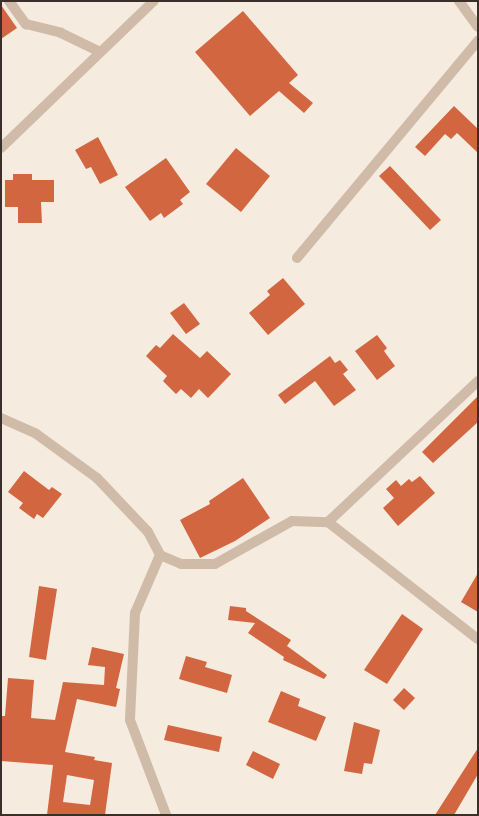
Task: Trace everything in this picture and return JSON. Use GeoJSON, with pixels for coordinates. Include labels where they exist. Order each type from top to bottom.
{"type":"FeatureCollection","features":[{"type":"Feature","properties":{"kind":"street"},"geometry":{"type":"LineString","coordinates":[[9,1],[26,24],[61,33],[100,52]]}},
{"type":"Feature","properties":{"kind":"street"},"geometry":{"type":"LineString","coordinates":[[1,148],[154,1]]}},
{"type":"Feature","properties":{"kind":"street"},"geometry":{"type":"LineString","coordinates":[[458,1],[478,27]]}},
{"type":"Feature","properties":{"kind":"street"},"geometry":{"type":"LineString","coordinates":[[298,258],[478,41]]}},
{"type":"Feature","properties":{"kind":"street"},"geometry":{"type":"LineString","coordinates":[[328,522],[478,381]]}},
{"type":"Feature","properties":{"kind":"street"},"geometry":{"type":"LineString","coordinates":[[1,418],[35,434],[97,478],[148,532],[160,555],[181,564],[216,564],[292,521],[328,522],[478,639]]}},
{"type":"Feature","properties":{"kind":"street"},"geometry":{"type":"LineString","coordinates":[[160,555],[136,613],[130,720],[166,815]]}},
{"type":"Feature","properties":{"kind":"building"},"geometry":{"type":"Polygon","coordinates":[[[1,5],[17,28],[1,39],[1,5]]]}},
{"type":"Feature","properties":{"kind":"building"},"geometry":{"type":"Polygon","coordinates":[[[243,11],[298,75],[289,83],[313,103],[304,113],[279,91],[250,116],[195,52],[243,11]]]}},
{"type":"Feature","properties":{"kind":"building"},"geometry":{"type":"Polygon","coordinates":[[[454,106],[478,129],[478,153],[457,133],[451,139],[445,134],[425,156],[415,147],[454,106]]]}},
{"type":"Feature","properties":{"kind":"building"},"geometry":{"type":"Polygon","coordinates":[[[98,137],[118,175],[100,184],[91,167],[86,169],[75,150],[98,137]]]}},
{"type":"Feature","properties":{"kind":"building"},"geometry":{"type":"Polygon","coordinates":[[[236,148],[270,176],[241,212],[206,184],[236,148]]]}},
{"type":"Feature","properties":{"kind":"building"},"geometry":{"type":"Polygon","coordinates":[[[166,158],[190,192],[180,200],[183,204],[164,218],[161,213],[150,221],[125,187],[166,158]]]}},
{"type":"Feature","properties":{"kind":"building"},"geometry":{"type":"Polygon","coordinates":[[[390,166],[441,220],[430,230],[379,176],[390,166]]]}},
{"type":"Feature","properties":{"kind":"building"},"geometry":{"type":"Polygon","coordinates":[[[13,174],[32,174],[32,180],[54,180],[54,202],[41,202],[42,223],[18,223],[18,207],[5,207],[5,180],[13,180],[13,174]]]}},
{"type":"Feature","properties":{"kind":"building"},"geometry":{"type":"Polygon","coordinates":[[[283,278],[305,304],[268,335],[249,313],[270,295],[267,291],[283,278]]]}},
{"type":"Feature","properties":{"kind":"building"},"geometry":{"type":"Polygon","coordinates":[[[184,303],[200,324],[186,334],[170,313],[184,303]]]}},
{"type":"Feature","properties":{"kind":"building"},"geometry":{"type":"Polygon","coordinates":[[[173,334],[200,358],[207,351],[231,374],[208,398],[199,389],[191,398],[181,389],[176,394],[163,381],[167,376],[146,356],[156,345],[160,348],[173,334]]]}},
{"type":"Feature","properties":{"kind":"building"},"geometry":{"type":"Polygon","coordinates":[[[377,335],[387,348],[384,351],[395,366],[377,380],[355,351],[377,335]]]}},
{"type":"Feature","properties":{"kind":"building"},"geometry":{"type":"Polygon","coordinates":[[[330,356],[335,363],[340,360],[348,370],[343,374],[356,390],[334,406],[315,381],[285,404],[278,395],[330,356]]]}},
{"type":"Feature","properties":{"kind":"building"},"geometry":{"type":"Polygon","coordinates":[[[478,396],[478,422],[433,463],[422,452],[478,396]]]}},
{"type":"Feature","properties":{"kind":"building"},"geometry":{"type":"Polygon","coordinates":[[[24,471],[49,490],[52,487],[62,494],[43,518],[37,514],[34,519],[19,508],[23,503],[8,492],[24,471]]]}},
{"type":"Feature","properties":{"kind":"building"},"geometry":{"type":"Polygon","coordinates":[[[420,476],[435,493],[398,526],[383,508],[394,498],[386,489],[396,480],[401,486],[409,479],[412,482],[420,476]]]}},
{"type":"Feature","properties":{"kind":"building"},"geometry":{"type":"Polygon","coordinates":[[[243,478],[270,518],[235,541],[200,558],[180,520],[210,504],[209,501],[243,478]]]}},
{"type":"Feature","properties":{"kind":"building"},"geometry":{"type":"Polygon","coordinates":[[[478,573],[478,612],[461,602],[478,573]]]}},
{"type":"Feature","properties":{"kind":"building"},"geometry":{"type":"Polygon","coordinates":[[[39,586],[57,589],[46,660],[29,657],[39,586]]]}},
{"type":"Feature","properties":{"kind":"building"},"geometry":{"type":"Polygon","coordinates":[[[230,606],[246,608],[246,611],[291,640],[287,646],[327,675],[324,679],[283,660],[284,657],[248,633],[255,623],[228,620],[230,606]]]}},
{"type":"Feature","properties":{"kind":"building"},"geometry":{"type":"Polygon","coordinates":[[[402,614],[423,629],[387,684],[364,670],[402,614]]]}},
{"type":"Feature","properties":{"kind":"building"},"geometry":{"type":"Polygon","coordinates":[[[92,647],[124,654],[116,688],[120,689],[116,707],[77,699],[65,752],[95,757],[94,760],[112,763],[105,815],[47,815],[53,765],[1,761],[1,716],[5,716],[8,678],[34,680],[31,718],[55,720],[63,682],[104,685],[105,667],[88,665],[92,647]],[[67,775],[63,802],[90,805],[94,780],[67,775]]]}},
{"type":"Feature","properties":{"kind":"building"},"geometry":{"type":"Polygon","coordinates":[[[186,656],[207,662],[205,667],[232,675],[227,693],[179,679],[186,656]]]}},
{"type":"Feature","properties":{"kind":"building"},"geometry":{"type":"Polygon","coordinates":[[[404,688],[415,698],[404,710],[393,700],[404,688]]]}},
{"type":"Feature","properties":{"kind":"building"},"geometry":{"type":"Polygon","coordinates":[[[281,691],[300,699],[298,706],[326,717],[316,741],[268,722],[281,691]]]}},
{"type":"Feature","properties":{"kind":"building"},"geometry":{"type":"Polygon","coordinates":[[[354,722],[380,730],[372,764],[364,763],[362,774],[344,771],[354,722]]]}},
{"type":"Feature","properties":{"kind":"building"},"geometry":{"type":"Polygon","coordinates":[[[168,725],[222,737],[219,752],[164,740],[168,725]]]}},
{"type":"Feature","properties":{"kind":"building"},"geometry":{"type":"Polygon","coordinates":[[[478,748],[478,774],[454,815],[435,815],[478,748]]]}},
{"type":"Feature","properties":{"kind":"building"},"geometry":{"type":"Polygon","coordinates":[[[253,751],[280,764],[273,779],[246,765],[253,751]]]}}]}
